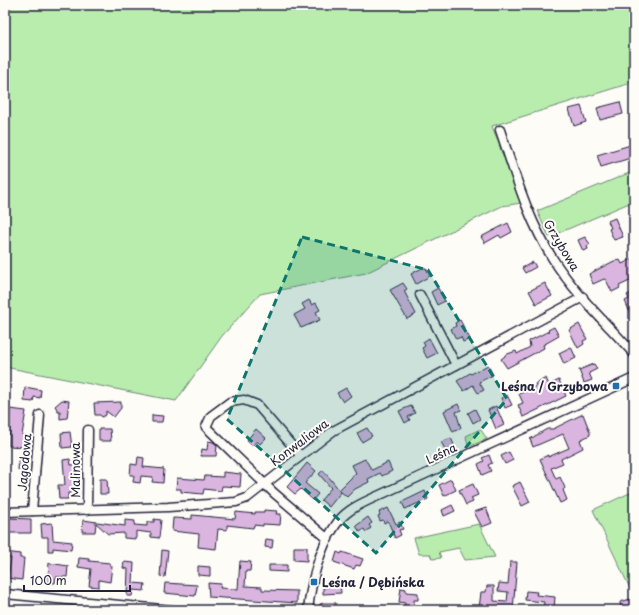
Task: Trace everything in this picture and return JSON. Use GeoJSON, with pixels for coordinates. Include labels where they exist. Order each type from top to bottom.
{"type":"FeatureCollection","features":[{"type":"Feature","properties":{"kind":"street","name":"Grzybowa"},"geometry":{"type":"LineString","coordinates":[[500,130],[528,209],[545,246],[566,277],[634,354]]}},
{"type":"Feature","properties":{"kind":"street"},"geometry":{"type":"LineString","coordinates":[[420,295],[456,365]]}},
{"type":"Feature","properties":{"kind":"street","name":"Konwaliowa"},"geometry":{"type":"LineString","coordinates":[[5,512],[168,507],[236,502],[247,498],[266,484],[300,454],[333,431],[583,297]]}},
{"type":"Feature","properties":{"kind":"street","name":"Leśna"},"geometry":{"type":"LineString","coordinates":[[305,610],[318,564],[328,539],[340,519],[360,504],[634,378]]}},
{"type":"Feature","properties":{"kind":"street"},"geometry":{"type":"LineString","coordinates":[[300,454],[257,405],[244,400],[230,402],[211,416],[206,427],[266,484],[328,539]]}},
{"type":"Feature","properties":{"kind":"street","name":"Jagodowa"},"geometry":{"type":"LineString","coordinates":[[32,511],[40,416]]}},
{"type":"Feature","properties":{"kind":"street","name":"Malinowa"},"geometry":{"type":"LineString","coordinates":[[87,510],[88,430]]}},
{"type":"Feature","properties":{"kind":"street"},"geometry":{"type":"LineString","coordinates":[[5,594],[172,610]]}},
{"type":"Feature","properties":{"kind":"street","name":"Leśna"},"geometry":{"type":"LineString","coordinates":[[308,610],[309,599]]}},
{"type":"Feature","properties":{"kind":"highlighted area"},"geometry":{"type":"Polygon","coordinates":[[[302,237],[428,270],[507,399],[376,553],[227,419],[302,237]]]}},
{"type":"Feature","properties":{"kind":"green space"},"geometry":{"type":"Polygon","coordinates":[[[5,5],[634,5],[634,82],[492,126],[521,203],[502,206],[366,273],[260,294],[222,336],[176,401],[5,367],[5,5]]]}},
{"type":"Feature","properties":{"kind":"green space"},"geometry":{"type":"Polygon","coordinates":[[[634,171],[634,201],[549,237],[537,211],[634,171]]]}},
{"type":"Feature","properties":{"kind":"green space"},"geometry":{"type":"Polygon","coordinates":[[[481,430],[487,439],[468,447],[466,436],[481,430]]]}},
{"type":"Feature","properties":{"kind":"green space"},"geometry":{"type":"Polygon","coordinates":[[[634,491],[634,597],[593,510],[634,491]]]}},
{"type":"Feature","properties":{"kind":"green space"},"geometry":{"type":"Polygon","coordinates":[[[479,524],[495,557],[465,560],[459,548],[439,552],[441,558],[432,559],[430,554],[419,554],[414,538],[479,524]]]}},
{"type":"Feature","properties":{"kind":"building"},"geometry":{"type":"Polygon","coordinates":[[[620,102],[623,114],[600,120],[597,108],[620,102]]]}},
{"type":"Feature","properties":{"kind":"building"},"geometry":{"type":"Polygon","coordinates":[[[581,106],[586,122],[574,126],[569,109],[581,106]]]}},
{"type":"Feature","properties":{"kind":"building"},"geometry":{"type":"Polygon","coordinates":[[[634,144],[634,157],[601,167],[597,155],[634,144]]]}},
{"type":"Feature","properties":{"kind":"building"},"geometry":{"type":"Polygon","coordinates":[[[615,218],[623,237],[614,240],[609,229],[611,228],[608,221],[615,218]]]}},
{"type":"Feature","properties":{"kind":"building"},"geometry":{"type":"Polygon","coordinates":[[[508,223],[512,232],[501,238],[499,235],[485,243],[481,237],[508,223]]]}},
{"type":"Feature","properties":{"kind":"building"},"geometry":{"type":"Polygon","coordinates":[[[585,237],[590,244],[587,246],[588,249],[583,251],[578,240],[585,237]]]}},
{"type":"Feature","properties":{"kind":"building"},"geometry":{"type":"Polygon","coordinates":[[[634,258],[634,279],[619,286],[620,288],[612,292],[604,279],[593,284],[589,274],[614,261],[620,260],[622,264],[634,258]]]}},
{"type":"Feature","properties":{"kind":"building"},"geometry":{"type":"Polygon","coordinates":[[[533,262],[536,267],[525,273],[522,268],[533,262]]]}},
{"type":"Feature","properties":{"kind":"building"},"geometry":{"type":"Polygon","coordinates":[[[422,268],[426,268],[430,276],[416,284],[411,274],[422,268]]]}},
{"type":"Feature","properties":{"kind":"building"},"geometry":{"type":"Polygon","coordinates":[[[403,283],[407,289],[404,291],[416,314],[407,319],[390,290],[403,283]]]}},
{"type":"Feature","properties":{"kind":"building"},"geometry":{"type":"Polygon","coordinates":[[[545,283],[552,296],[536,304],[529,291],[545,283]]]}},
{"type":"Feature","properties":{"kind":"building"},"geometry":{"type":"Polygon","coordinates":[[[438,288],[445,301],[437,305],[431,292],[438,288]]]}},
{"type":"Feature","properties":{"kind":"building"},"geometry":{"type":"Polygon","coordinates":[[[632,293],[634,297],[634,322],[625,301],[629,299],[627,295],[632,293]]]}},
{"type":"Feature","properties":{"kind":"building"},"geometry":{"type":"Polygon","coordinates":[[[309,300],[312,305],[316,303],[320,310],[316,312],[320,320],[301,328],[294,315],[305,309],[302,304],[309,300]]]}},
{"type":"Feature","properties":{"kind":"building"},"geometry":{"type":"Polygon","coordinates":[[[460,320],[470,339],[463,342],[461,337],[456,339],[451,329],[456,326],[455,323],[460,320]]]}},
{"type":"Feature","properties":{"kind":"building"},"geometry":{"type":"Polygon","coordinates":[[[579,324],[587,339],[583,341],[584,344],[578,348],[569,330],[579,324]]]}},
{"type":"Feature","properties":{"kind":"building"},"geometry":{"type":"Polygon","coordinates":[[[554,327],[559,336],[543,345],[544,348],[507,368],[501,359],[505,355],[516,351],[517,354],[530,347],[529,341],[554,327]]]}},
{"type":"Feature","properties":{"kind":"building"},"geometry":{"type":"Polygon","coordinates":[[[429,338],[437,353],[427,358],[422,348],[425,346],[423,342],[429,338]]]}},
{"type":"Feature","properties":{"kind":"building"},"geometry":{"type":"Polygon","coordinates":[[[571,347],[576,358],[564,364],[559,353],[571,347]]]}},
{"type":"Feature","properties":{"kind":"building"},"geometry":{"type":"Polygon","coordinates":[[[594,364],[597,369],[589,373],[592,380],[584,383],[579,370],[594,364]]]}},
{"type":"Feature","properties":{"kind":"building"},"geometry":{"type":"Polygon","coordinates":[[[488,365],[493,375],[479,382],[484,390],[478,393],[473,385],[464,391],[457,381],[488,365]]]}},
{"type":"Feature","properties":{"kind":"building"},"geometry":{"type":"Polygon","coordinates":[[[546,378],[549,385],[559,380],[566,396],[523,417],[518,405],[523,403],[519,394],[536,386],[535,384],[546,378]]]}},
{"type":"Feature","properties":{"kind":"building"},"geometry":{"type":"Polygon","coordinates":[[[25,387],[41,390],[40,398],[34,397],[33,402],[24,401],[25,387]]]}},
{"type":"Feature","properties":{"kind":"building"},"geometry":{"type":"Polygon","coordinates":[[[346,388],[351,396],[343,402],[337,393],[346,388]]]}},
{"type":"Feature","properties":{"kind":"building"},"geometry":{"type":"Polygon","coordinates":[[[507,395],[512,405],[505,408],[501,398],[507,395]]]}},
{"type":"Feature","properties":{"kind":"building"},"geometry":{"type":"Polygon","coordinates":[[[62,400],[69,401],[67,418],[60,419],[60,411],[58,411],[55,406],[62,400]]]}},
{"type":"Feature","properties":{"kind":"building"},"geometry":{"type":"Polygon","coordinates":[[[121,402],[121,408],[114,417],[106,411],[106,415],[102,417],[100,415],[95,415],[94,403],[121,402]]]}},
{"type":"Feature","properties":{"kind":"building"},"geometry":{"type":"Polygon","coordinates":[[[458,404],[461,410],[456,412],[461,428],[453,432],[444,411],[458,404]]]}},
{"type":"Feature","properties":{"kind":"building"},"geometry":{"type":"Polygon","coordinates":[[[411,406],[415,413],[408,417],[410,420],[405,423],[399,411],[411,406]]]}},
{"type":"Feature","properties":{"kind":"building"},"geometry":{"type":"Polygon","coordinates":[[[496,406],[504,425],[496,429],[488,410],[496,406]]]}},
{"type":"Feature","properties":{"kind":"building"},"geometry":{"type":"Polygon","coordinates":[[[10,409],[26,411],[22,435],[24,435],[23,447],[9,446],[10,409]]]}},
{"type":"Feature","properties":{"kind":"building"},"geometry":{"type":"Polygon","coordinates":[[[475,409],[480,419],[473,423],[468,413],[475,409]]]}},
{"type":"Feature","properties":{"kind":"building"},"geometry":{"type":"Polygon","coordinates":[[[583,414],[590,435],[580,440],[583,448],[561,459],[563,463],[551,468],[556,479],[560,477],[565,488],[563,490],[567,500],[560,503],[540,459],[569,448],[563,434],[533,447],[530,439],[547,429],[553,429],[583,414]]]}},
{"type":"Feature","properties":{"kind":"building"},"geometry":{"type":"Polygon","coordinates":[[[152,415],[163,416],[162,422],[152,422],[152,415]]]}},
{"type":"Feature","properties":{"kind":"building"},"geometry":{"type":"Polygon","coordinates":[[[367,428],[372,436],[362,442],[357,433],[367,428]]]}},
{"type":"Feature","properties":{"kind":"building"},"geometry":{"type":"Polygon","coordinates":[[[99,429],[110,429],[111,441],[99,441],[99,429]]]}},
{"type":"Feature","properties":{"kind":"building"},"geometry":{"type":"Polygon","coordinates":[[[256,429],[266,438],[260,444],[257,441],[252,446],[247,440],[256,429]]]}},
{"type":"Feature","properties":{"kind":"building"},"geometry":{"type":"Polygon","coordinates":[[[70,432],[72,447],[62,448],[61,433],[70,432]]]}},
{"type":"Feature","properties":{"kind":"building"},"geometry":{"type":"Polygon","coordinates":[[[451,438],[455,447],[446,451],[441,442],[451,438]]]}},
{"type":"Feature","properties":{"kind":"building"},"geometry":{"type":"Polygon","coordinates":[[[208,441],[217,445],[216,456],[201,456],[202,449],[207,450],[208,441]]]}},
{"type":"Feature","properties":{"kind":"building"},"geometry":{"type":"Polygon","coordinates":[[[509,452],[513,460],[505,464],[501,456],[509,452]]]}},
{"type":"Feature","properties":{"kind":"building"},"geometry":{"type":"Polygon","coordinates":[[[489,455],[492,463],[488,465],[491,471],[482,475],[478,464],[484,461],[482,458],[489,455]]]}},
{"type":"Feature","properties":{"kind":"building"},"geometry":{"type":"Polygon","coordinates":[[[138,457],[144,458],[143,467],[164,469],[163,483],[152,482],[153,477],[141,476],[140,483],[133,482],[134,475],[130,475],[131,464],[137,465],[138,457]]]}},
{"type":"Feature","properties":{"kind":"building"},"geometry":{"type":"Polygon","coordinates":[[[19,458],[26,458],[25,471],[18,470],[19,458]]]}},
{"type":"Feature","properties":{"kind":"building"},"geometry":{"type":"Polygon","coordinates":[[[70,459],[71,465],[78,464],[78,474],[75,474],[76,492],[68,493],[68,499],[59,499],[58,485],[65,485],[63,460],[70,459]]]}},
{"type":"Feature","properties":{"kind":"building"},"geometry":{"type":"Polygon","coordinates":[[[365,459],[372,470],[388,462],[392,471],[382,476],[380,473],[368,479],[369,482],[355,489],[347,497],[339,490],[356,473],[352,465],[365,459]]]}},
{"type":"Feature","properties":{"kind":"building"},"geometry":{"type":"Polygon","coordinates":[[[307,463],[316,471],[305,483],[318,494],[313,500],[301,489],[295,494],[287,487],[307,463]]]}},
{"type":"Feature","properties":{"kind":"building"},"geometry":{"type":"Polygon","coordinates":[[[323,470],[341,492],[329,507],[321,500],[331,488],[319,474],[323,470]]]}},
{"type":"Feature","properties":{"kind":"building"},"geometry":{"type":"Polygon","coordinates":[[[223,472],[241,474],[240,487],[222,486],[221,491],[204,489],[203,494],[181,492],[181,489],[176,489],[177,478],[204,480],[205,476],[223,477],[223,472]]]}},
{"type":"Feature","properties":{"kind":"building"},"geometry":{"type":"Polygon","coordinates":[[[100,479],[107,479],[108,494],[100,494],[100,479]]]}},
{"type":"Feature","properties":{"kind":"building"},"geometry":{"type":"Polygon","coordinates":[[[451,479],[456,490],[444,496],[439,485],[451,479]]]}},
{"type":"Feature","properties":{"kind":"building"},"geometry":{"type":"Polygon","coordinates":[[[520,482],[530,502],[522,506],[512,486],[520,482]]]}},
{"type":"Feature","properties":{"kind":"building"},"geometry":{"type":"Polygon","coordinates":[[[473,484],[478,495],[471,498],[473,502],[466,505],[459,490],[473,484]]]}},
{"type":"Feature","properties":{"kind":"building"},"geometry":{"type":"Polygon","coordinates":[[[425,491],[428,499],[405,509],[402,502],[425,491]]]}},
{"type":"Feature","properties":{"kind":"building"},"geometry":{"type":"Polygon","coordinates":[[[452,505],[455,511],[444,516],[442,510],[452,505]]]}},
{"type":"Feature","properties":{"kind":"building"},"geometry":{"type":"Polygon","coordinates":[[[388,508],[396,524],[400,522],[403,529],[399,530],[401,535],[395,538],[388,521],[384,523],[383,520],[380,521],[378,516],[380,515],[379,512],[388,508]]]}},
{"type":"Feature","properties":{"kind":"building"},"geometry":{"type":"Polygon","coordinates":[[[486,508],[492,523],[482,527],[474,512],[486,508]]]}},
{"type":"Feature","properties":{"kind":"building"},"geometry":{"type":"Polygon","coordinates":[[[264,510],[277,511],[276,514],[281,514],[280,525],[254,525],[253,528],[227,525],[227,530],[218,529],[216,549],[198,547],[199,534],[172,531],[173,518],[192,519],[192,515],[235,519],[236,512],[255,514],[255,512],[264,512],[264,510]]]}},
{"type":"Feature","properties":{"kind":"building"},"geometry":{"type":"Polygon","coordinates":[[[368,517],[372,523],[369,525],[371,528],[366,532],[364,529],[360,532],[356,526],[368,517]]]}},
{"type":"Feature","properties":{"kind":"building"},"geometry":{"type":"Polygon","coordinates":[[[8,518],[31,519],[31,533],[8,533],[8,518]]]}},
{"type":"Feature","properties":{"kind":"building"},"geometry":{"type":"Polygon","coordinates":[[[154,519],[161,520],[159,538],[151,537],[151,533],[136,531],[136,539],[124,538],[124,533],[108,534],[96,523],[95,532],[82,532],[83,520],[125,526],[125,520],[135,521],[134,525],[147,526],[147,522],[154,522],[154,519]]]}},
{"type":"Feature","properties":{"kind":"building"},"geometry":{"type":"Polygon","coordinates":[[[52,523],[53,540],[72,542],[71,550],[53,548],[53,551],[48,551],[48,537],[42,537],[41,524],[52,523]]]}},
{"type":"Feature","properties":{"kind":"building"},"geometry":{"type":"Polygon","coordinates":[[[266,539],[273,540],[272,548],[265,547],[266,539]]]}},
{"type":"Feature","properties":{"kind":"building"},"geometry":{"type":"Polygon","coordinates":[[[294,547],[307,547],[307,561],[294,560],[294,547]]]}},
{"type":"Feature","properties":{"kind":"building"},"geometry":{"type":"Polygon","coordinates":[[[162,550],[168,551],[165,577],[160,576],[162,550]]]}},
{"type":"Feature","properties":{"kind":"building"},"geometry":{"type":"Polygon","coordinates":[[[5,552],[20,554],[20,558],[24,558],[22,580],[8,578],[11,558],[5,558],[5,552]]]}},
{"type":"Feature","properties":{"kind":"building"},"geometry":{"type":"Polygon","coordinates":[[[337,552],[341,554],[342,552],[363,559],[360,566],[356,565],[354,569],[334,562],[337,552]]]}},
{"type":"Feature","properties":{"kind":"building"},"geometry":{"type":"Polygon","coordinates":[[[79,558],[89,559],[89,561],[110,563],[110,566],[112,566],[110,582],[99,580],[99,587],[89,586],[91,569],[78,567],[79,558]]]}},
{"type":"Feature","properties":{"kind":"building"},"geometry":{"type":"Polygon","coordinates":[[[240,561],[251,562],[250,571],[246,571],[245,586],[262,587],[262,590],[297,591],[297,603],[209,597],[208,583],[221,584],[220,588],[238,589],[240,561]]]}},
{"type":"Feature","properties":{"kind":"building"},"geometry":{"type":"Polygon","coordinates":[[[124,562],[134,563],[133,583],[145,584],[144,591],[133,590],[132,596],[127,596],[128,569],[123,568],[124,562]]]}},
{"type":"Feature","properties":{"kind":"building"},"geometry":{"type":"Polygon","coordinates":[[[510,562],[517,562],[513,610],[479,609],[481,592],[486,592],[487,586],[494,586],[494,601],[507,602],[508,592],[498,591],[499,583],[508,584],[510,562]]]}},
{"type":"Feature","properties":{"kind":"building"},"geometry":{"type":"Polygon","coordinates":[[[49,563],[68,566],[67,577],[56,577],[55,583],[45,582],[45,576],[48,576],[49,563]]]}},
{"type":"Feature","properties":{"kind":"building"},"geometry":{"type":"Polygon","coordinates":[[[269,565],[287,565],[287,572],[269,571],[269,565]]]}},
{"type":"Feature","properties":{"kind":"building"},"geometry":{"type":"Polygon","coordinates":[[[198,566],[210,567],[210,576],[198,575],[198,566]]]}},
{"type":"Feature","properties":{"kind":"building"},"geometry":{"type":"Polygon","coordinates":[[[165,583],[197,585],[195,596],[164,593],[165,583]]]}},
{"type":"Feature","properties":{"kind":"building"},"geometry":{"type":"Polygon","coordinates":[[[333,583],[340,583],[341,593],[323,594],[323,588],[333,585],[333,583]]]}},
{"type":"Feature","properties":{"kind":"building"},"geometry":{"type":"Polygon","coordinates":[[[401,588],[406,589],[406,592],[418,593],[418,600],[414,600],[414,610],[404,610],[405,603],[399,602],[401,588]]]}},
{"type":"Feature","properties":{"kind":"building"},"geometry":{"type":"Polygon","coordinates":[[[526,591],[537,592],[536,595],[555,597],[554,610],[543,610],[544,602],[525,600],[526,591]]]}},
{"type":"Feature","properties":{"kind":"building"},"geometry":{"type":"Polygon","coordinates":[[[634,598],[634,609],[621,610],[620,602],[634,598]]]}},
{"type":"Feature","properties":{"kind":"building"},"geometry":{"type":"Polygon","coordinates":[[[336,603],[336,610],[319,610],[320,604],[336,603]]]}},
{"type":"Feature","properties":{"kind":"place","name":"Leśna / Grzybowa"},"geometry":{"type":"Point","coordinates":[616,386]}},
{"type":"Feature","properties":{"kind":"place","name":"Leśna / Dębińska"},"geometry":{"type":"Point","coordinates":[314,582]}}]}
